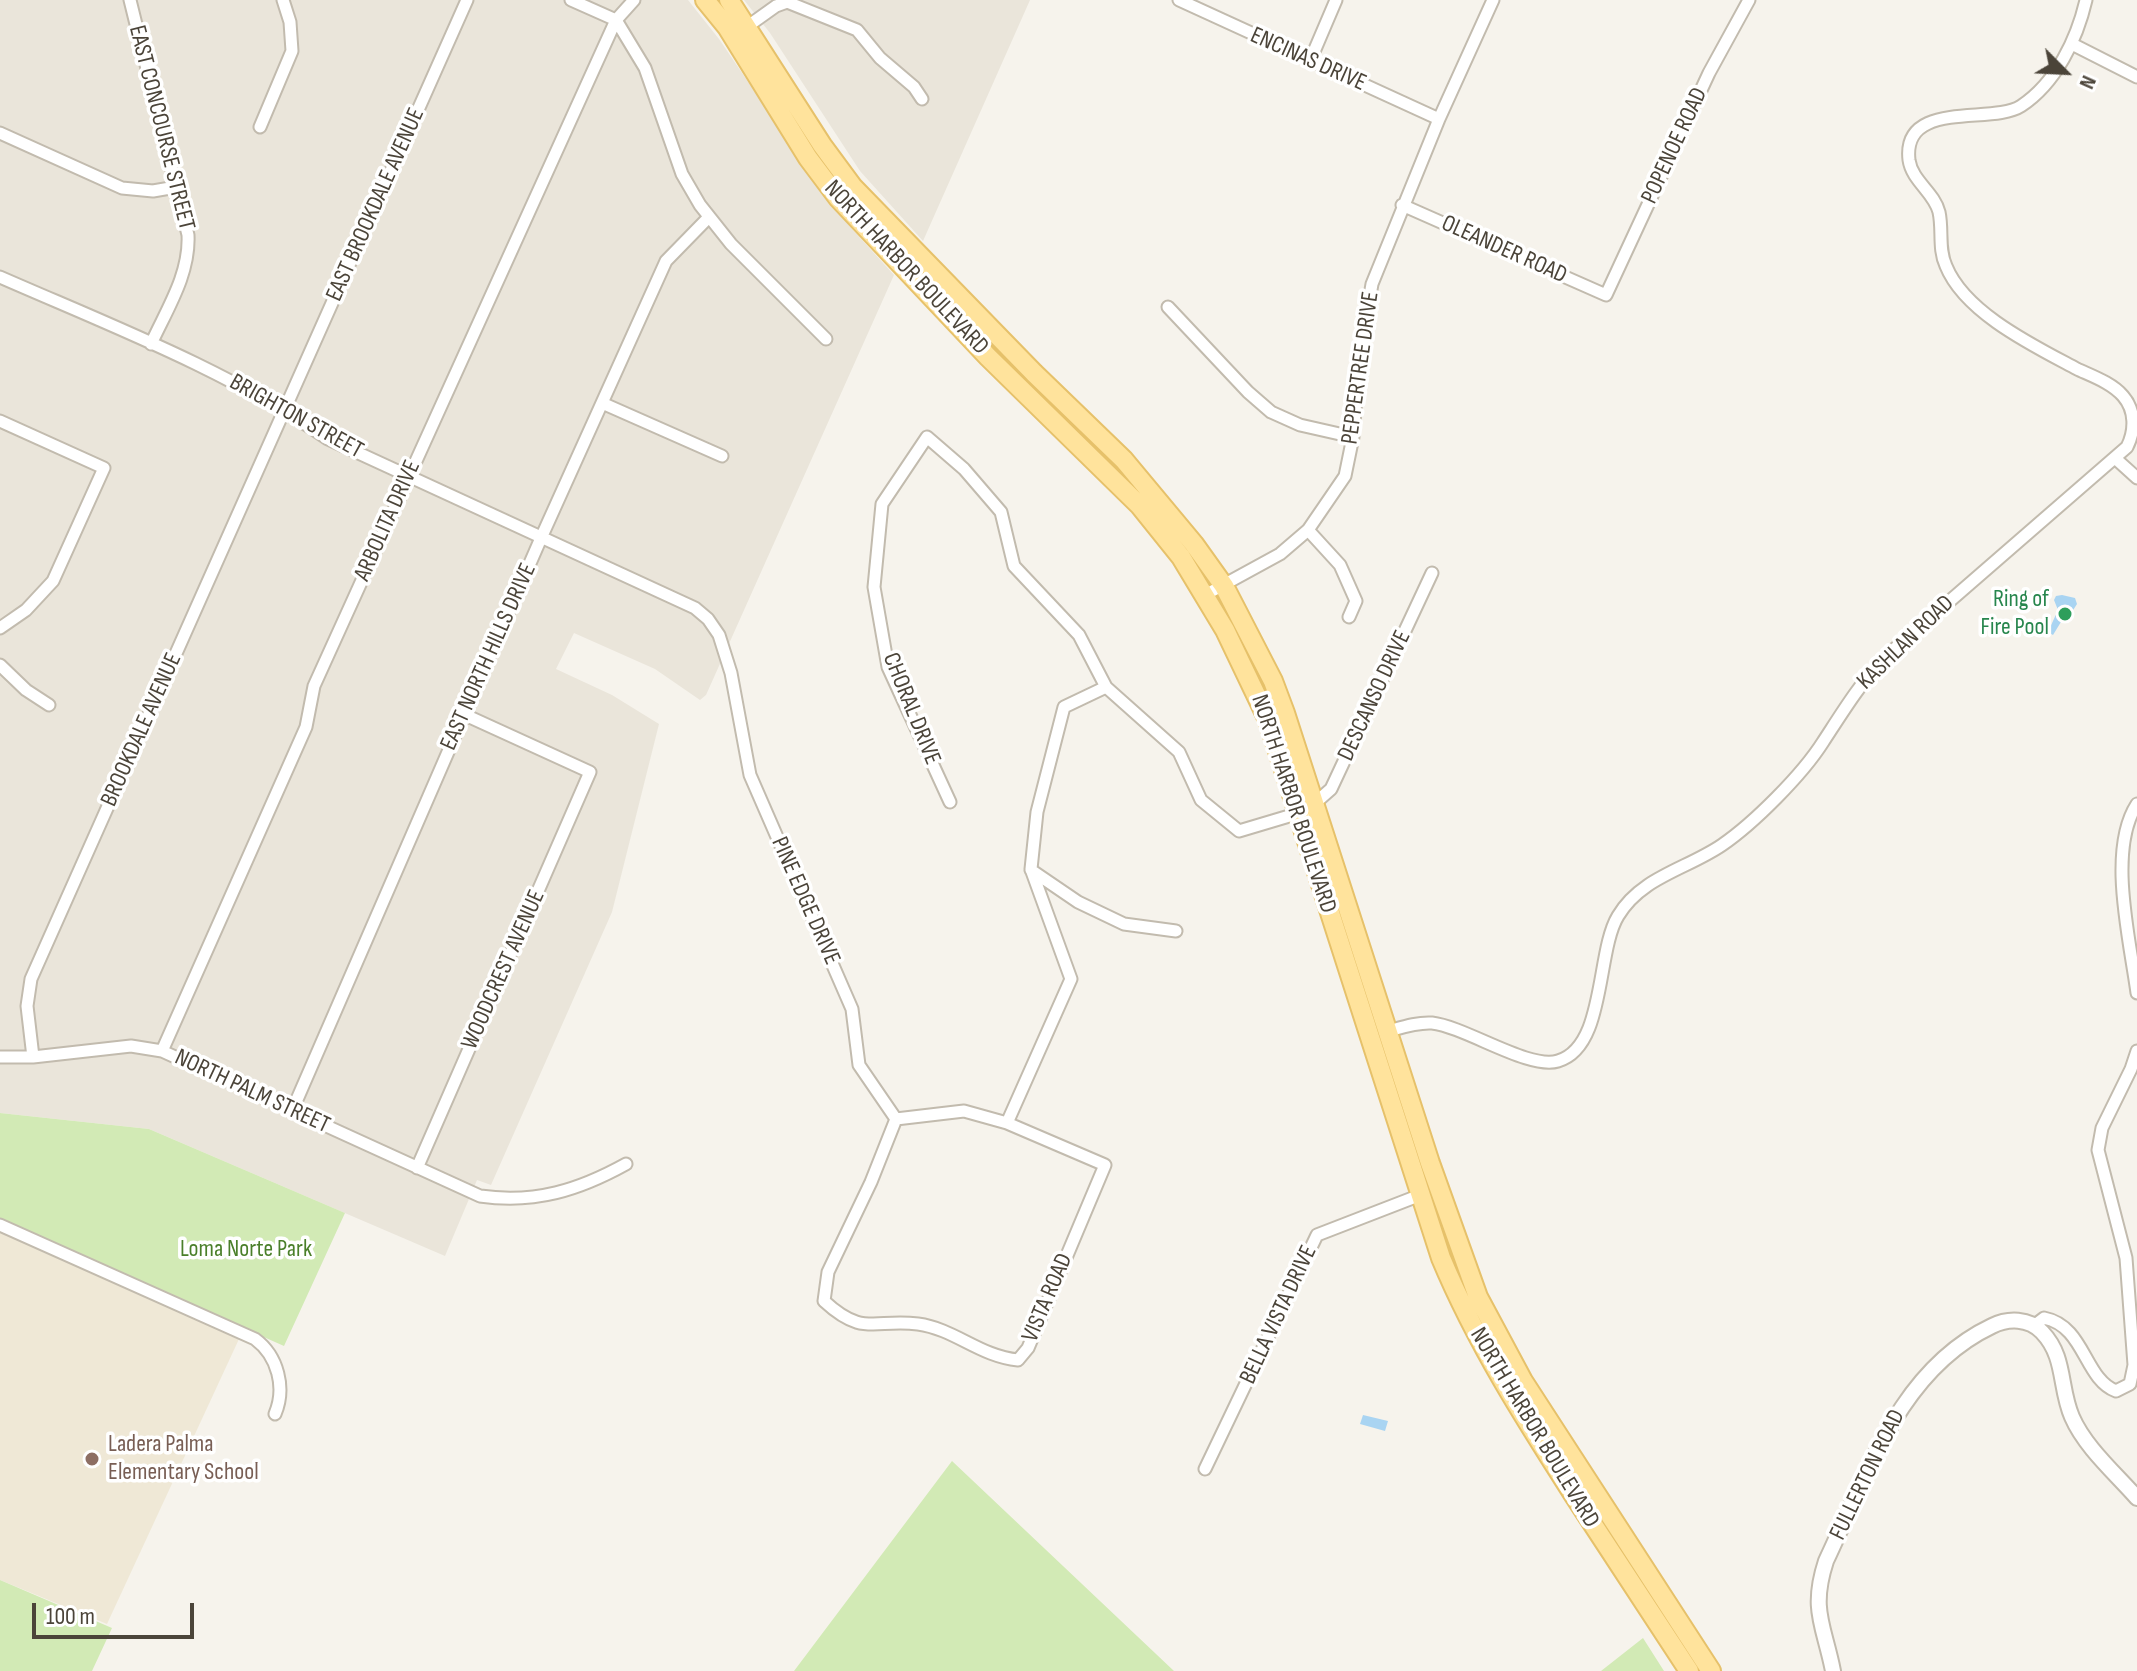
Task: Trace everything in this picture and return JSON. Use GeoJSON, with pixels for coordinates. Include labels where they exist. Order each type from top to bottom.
{"type":"FeatureCollection","features":[{"type":"Feature","properties":{"kind":"main road","name":"NORTH HARBOR BOULEVARD"},"geometry":{"type":"LineString","coordinates":[[705,0],[735,39],[808,158],[838,198],[988,357],[1132,496],[1181,557],[1205,595],[1259,698],[1281,760],[1306,810],[1389,1031],[1430,1192],[1441,1258],[1458,1299],[1496,1372],[1689,1671]]}},
{"type":"Feature","properties":{"kind":"main road","name":"NORTH HARBOR BOULEVARD"},"geometry":{"type":"LineString","coordinates":[[729,0],[822,145],[853,187],[1034,373],[1124,460],[1224,586],[1273,681],[1370,1036],[1430,1192],[1508,1357],[1711,1671]]}},
{"type":"Feature","properties":{"kind":"street","name":"EAST CONCOURSE STREET"},"geometry":{"type":"LineString","coordinates":[[130,0],[188,235],[189,252],[185,270],[151,344]]}},
{"type":"Feature","properties":{"kind":"street"},"geometry":{"type":"LineString","coordinates":[[260,127],[292,51],[290,22],[283,0]]}},
{"type":"Feature","properties":{"kind":"street","name":"EAST BROOKDALE AVENUE"},"geometry":{"type":"LineString","coordinates":[[285,410],[467,0]]}},
{"type":"Feature","properties":{"kind":"street"},"geometry":{"type":"LineString","coordinates":[[571,0],[616,20],[645,68],[682,174],[708,218],[826,339]]}},
{"type":"Feature","properties":{"kind":"street","name":"ARBOLITA DRIVE"},"geometry":{"type":"LineString","coordinates":[[162,1051],[306,727],[314,686],[408,476],[616,20],[634,0]]}},
{"type":"Feature","properties":{"kind":"street","name":"ENCINAS DRIVE"},"geometry":{"type":"LineString","coordinates":[[1179,0],[1439,119]]}},
{"type":"Feature","properties":{"kind":"street"},"geometry":{"type":"LineString","coordinates":[[1310,61],[1336,0]]}},
{"type":"Feature","properties":{"kind":"street","name":"PEPPERTREE DRIVE"},"geometry":{"type":"LineString","coordinates":[[1205,595],[1280,554],[1308,530],[1345,476],[1353,437],[1359,360],[1372,284],[1402,205],[1493,0]]}},
{"type":"Feature","properties":{"kind":"street","name":"POPENOE ROAD"},"geometry":{"type":"LineString","coordinates":[[1606,295],[1709,73],[1749,0]]}},
{"type":"Feature","properties":{"kind":"street","name":"KASHLAN ROAD"},"geometry":{"type":"LineString","coordinates":[[1370,1036],[1420,1023],[1437,1024],[1538,1061],[1555,1063],[1569,1056],[1582,1042],[1588,1028],[1600,988],[1609,936],[1627,902],[1658,878],[1713,851],[1743,829],[1815,753],[1851,696],[1883,659],[2127,447],[2134,427],[2131,410],[2123,396],[2031,343],[1984,312],[1959,290],[1942,255],[1940,219],[1935,203],[1916,178],[1909,161],[1912,141],[1930,123],[1957,115],[2007,112],[2022,106],[2042,86],[2072,44],[2086,0]]}},
{"type":"Feature","properties":{"kind":"street"},"geometry":{"type":"LineString","coordinates":[[748,26],[781,3],[798,5],[857,30],[880,58],[914,87],[922,99]]}},
{"type":"Feature","properties":{"kind":"street"},"geometry":{"type":"LineString","coordinates":[[2072,44],[2137,77]]}},
{"type":"Feature","properties":{"kind":"street"},"geometry":{"type":"LineString","coordinates":[[0,133],[122,188],[153,191],[176,187]]}},
{"type":"Feature","properties":{"kind":"street","name":"OLEANDER ROAD"},"geometry":{"type":"LineString","coordinates":[[1402,205],[1606,295]]}},
{"type":"Feature","properties":{"kind":"street","name":"EAST NORTH HILLS DRIVE"},"geometry":{"type":"LineString","coordinates":[[292,1111],[463,714],[666,261],[708,218]]}},
{"type":"Feature","properties":{"kind":"street","name":"BRIGHTON STREET"},"geometry":{"type":"LineString","coordinates":[[0,277],[238,383],[328,439],[695,608],[708,619],[719,635],[731,673]]}},
{"type":"Feature","properties":{"kind":"street"},"geometry":{"type":"LineString","coordinates":[[1168,307],[1248,392],[1271,412],[1300,425],[1353,437]]}},
{"type":"Feature","properties":{"kind":"street"},"geometry":{"type":"LineString","coordinates":[[602,403],[722,456]]}},
{"type":"Feature","properties":{"kind":"street","name":"BROOKDALE AVENUE"},"geometry":{"type":"LineString","coordinates":[[33,1057],[27,1006],[31,979],[285,410]]}},
{"type":"Feature","properties":{"kind":"street"},"geometry":{"type":"LineString","coordinates":[[0,421],[104,468],[53,581],[26,610],[0,628]]}},
{"type":"Feature","properties":{"kind":"street","name":"CHORAL DRIVE"},"geometry":{"type":"LineString","coordinates":[[950,802],[888,667],[874,587],[882,504],[927,437],[964,469],[1001,512],[1014,566],[1079,635],[1106,687]]}},
{"type":"Feature","properties":{"kind":"street"},"geometry":{"type":"LineString","coordinates":[[2116,459],[2137,478]]}},
{"type":"Feature","properties":{"kind":"street"},"geometry":{"type":"LineString","coordinates":[[1308,530],[1340,565],[1356,601],[1349,617]]}},
{"type":"Feature","properties":{"kind":"street","name":"DESCANSO DRIVE"},"geometry":{"type":"LineString","coordinates":[[1306,810],[1331,789],[1432,573]]}},
{"type":"Feature","properties":{"kind":"street"},"geometry":{"type":"LineString","coordinates":[[0,665],[16,682],[49,705]]}},
{"type":"Feature","properties":{"kind":"street","name":"PINE EDGE DRIVE"},"geometry":{"type":"LineString","coordinates":[[731,673],[750,775],[852,1009],[859,1065],[896,1119]]}},
{"type":"Feature","properties":{"kind":"street"},"geometry":{"type":"LineString","coordinates":[[1007,1123],[1071,979],[1031,869],[1037,812],[1064,707],[1106,687],[1179,752],[1201,800],[1239,831],[1306,810]]}},
{"type":"Feature","properties":{"kind":"street","name":"WOODCREST AVENUE"},"geometry":{"type":"LineString","coordinates":[[417,1168],[590,772],[463,714]]}},
{"type":"Feature","properties":{"kind":"street"},"geometry":{"type":"LineString","coordinates":[[2137,804],[2127,823],[2121,856],[2137,993]]}},
{"type":"Feature","properties":{"kind":"street"},"geometry":{"type":"LineString","coordinates":[[1031,869],[1078,902],[1124,924],[1176,931]]}},
{"type":"Feature","properties":{"kind":"street","name":"NORTH PALM STREET"},"geometry":{"type":"LineString","coordinates":[[0,1057],[33,1057],[131,1046],[162,1051],[417,1168],[491,1198],[557,1194],[626,1164]]}},
{"type":"Feature","properties":{"kind":"street"},"geometry":{"type":"LineString","coordinates":[[2137,1051],[2102,1128],[2098,1150],[2126,1258],[2134,1365],[2130,1384],[2116,1391],[2105,1386],[2077,1342],[2060,1324],[2044,1318],[2035,1325],[2054,1344],[2070,1415],[2137,1498]]}},
{"type":"Feature","properties":{"kind":"street","name":"VISTA ROAD"},"geometry":{"type":"LineString","coordinates":[[964,1111],[1007,1123],[1105,1165],[1028,1348],[1018,1360],[997,1358],[941,1330],[917,1324],[871,1326],[842,1318],[824,1301],[828,1272],[871,1182],[896,1119],[964,1111]]}},
{"type":"Feature","properties":{"kind":"street","name":"BELLA VISTA DRIVE"},"geometry":{"type":"LineString","coordinates":[[1205,1469],[1317,1235],[1430,1192]]}},
{"type":"Feature","properties":{"kind":"street"},"geometry":{"type":"LineString","coordinates":[[0,1225],[255,1339],[267,1348],[274,1359],[281,1399],[275,1414]]}},
{"type":"Feature","properties":{"kind":"street","name":"FULLERTON ROAD"},"geometry":{"type":"LineString","coordinates":[[1833,1671],[1817,1604],[1819,1581],[1888,1429],[1906,1399],[1925,1377],[1977,1333],[1999,1322],[2015,1320],[2035,1325]]}},
{"type":"Feature","properties":{"kind":"shaded area"},"geometry":{"type":"Polygon","coordinates":[[[0,0],[688,0],[719,39],[854,231],[894,275],[706,695],[700,700],[655,669],[574,633],[556,669],[612,695],[659,724],[612,912],[491,1185],[477,1180],[445,1256],[149,1129],[0,1113],[0,0]]]}},
{"type":"Feature","properties":{"kind":"shaded area"},"geometry":{"type":"Polygon","coordinates":[[[744,0],[1030,0],[923,241],[860,171],[770,33],[744,0]]]}},
{"type":"Feature","properties":{"kind":"shaded area","name":"Ladera Palma Elementary School"},"geometry":{"type":"Polygon","coordinates":[[[0,1232],[239,1339],[107,1624],[0,1580],[0,1232]]]}},
{"type":"Feature","properties":{"kind":"green space","name":"Loma Norte Park"},"geometry":{"type":"Polygon","coordinates":[[[0,1113],[149,1129],[345,1213],[284,1346],[0,1220],[0,1113]]]}},
{"type":"Feature","properties":{"kind":"green space"},"geometry":{"type":"Polygon","coordinates":[[[952,1461],[1174,1671],[794,1671],[952,1461]]]}},
{"type":"Feature","properties":{"kind":"green space"},"geometry":{"type":"Polygon","coordinates":[[[0,1580],[112,1628],[92,1671],[0,1671],[0,1580]]]}},
{"type":"Feature","properties":{"kind":"green space"},"geometry":{"type":"Polygon","coordinates":[[[1643,1638],[1664,1671],[1601,1671],[1643,1638]]]}},
{"type":"Feature","properties":{"kind":"water","name":"Ring of Fire Pool"},"geometry":{"type":"Polygon","coordinates":[[[2062,595],[2075,598],[2077,604],[2053,635],[2048,632],[2058,610],[2054,600],[2062,595]]]}},
{"type":"Feature","properties":{"kind":"water"},"geometry":{"type":"Polygon","coordinates":[[[1363,1415],[1388,1421],[1385,1431],[1360,1424],[1363,1415]]]}},
{"type":"Feature","properties":{"kind":"place","name":"Ring of Fire Pool"},"geometry":{"type":"Point","coordinates":[2065,614]}},
{"type":"Feature","properties":{"kind":"place","name":"Ladera Palma Elementary School"},"geometry":{"type":"Point","coordinates":[92,1459]}}]}
